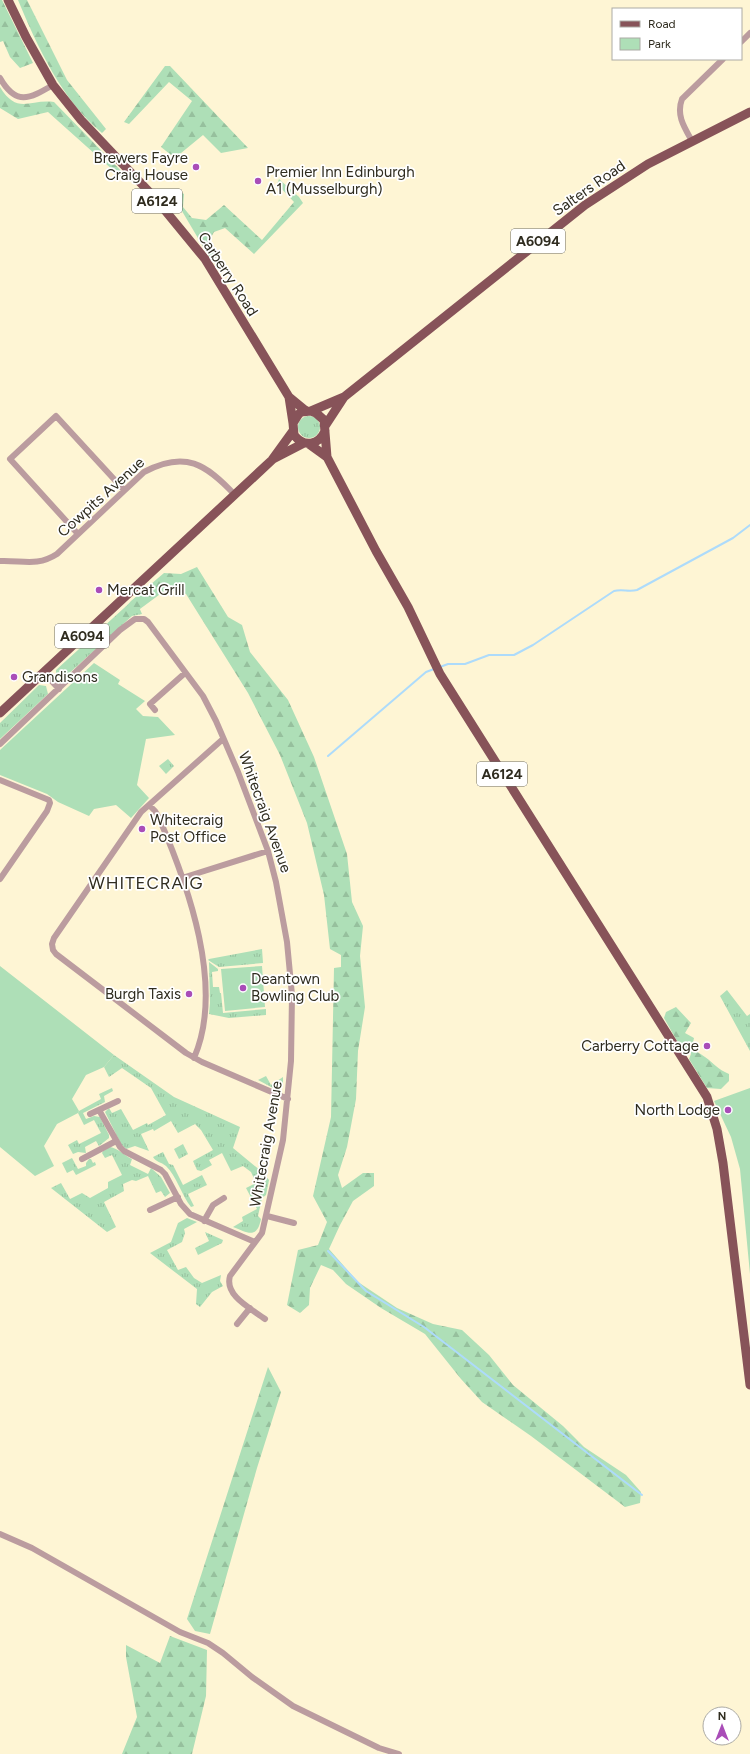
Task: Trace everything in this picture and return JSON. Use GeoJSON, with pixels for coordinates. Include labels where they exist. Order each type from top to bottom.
{"type":"FeatureCollection","features":[{"type":"Feature","properties":{"kind":"main road","name":"Carberry Road"},"geometry":{"type":"LineString","coordinates":[[8,0],[53,85],[81,120],[154,196],[205,259],[289,397],[309,411]]}},
{"type":"Feature","properties":{"kind":"main road","name":"Salters Road"},"geometry":{"type":"LineString","coordinates":[[309,411],[344,397],[585,204],[648,164],[750,112]]}},
{"type":"Feature","properties":{"kind":"main road","name":"Carberry Road"},"geometry":{"type":"LineString","coordinates":[[289,397],[293,427]]}},
{"type":"Feature","properties":{"kind":"main road","name":"Salters Road"},"geometry":{"type":"LineString","coordinates":[[325,428],[344,397]]}},
{"type":"Feature","properties":{"kind":"main road"},"geometry":{"type":"LineString","coordinates":[[309,411],[321,416],[325,428],[319,440],[307,444],[297,439],[293,427],[298,415],[309,411]]}},
{"type":"Feature","properties":{"kind":"main road","name":"A6094"},"geometry":{"type":"LineString","coordinates":[[0,713],[272,460],[293,427]]}},
{"type":"Feature","properties":{"kind":"main road","name":"A6124"},"geometry":{"type":"LineString","coordinates":[[325,428],[327,457],[376,551],[408,608],[440,674],[707,1097],[717,1129],[723,1164],[750,1385]]}},
{"type":"Feature","properties":{"kind":"main road","name":"A6124"},"geometry":{"type":"LineString","coordinates":[[307,444],[327,457]]}},
{"type":"Feature","properties":{"kind":"main road","name":"A6094"},"geometry":{"type":"LineString","coordinates":[[272,460],[307,444]]}},
{"type":"Feature","properties":{"kind":"street"},"geometry":{"type":"LineString","coordinates":[[742,41],[750,33]]}},
{"type":"Feature","properties":{"kind":"street"},"geometry":{"type":"LineString","coordinates":[[692,141],[680,117],[680,105],[682,99],[722,60]]}},
{"type":"Feature","properties":{"kind":"street"},"geometry":{"type":"LineString","coordinates":[[0,78],[9,92],[22,98],[30,97],[53,85]]}},
{"type":"Feature","properties":{"kind":"street"},"geometry":{"type":"LineString","coordinates":[[78,534],[10,459],[56,416],[124,490]]}},
{"type":"Feature","properties":{"kind":"street","name":"Cowpits Avenue"},"geometry":{"type":"LineString","coordinates":[[0,562],[30,563],[48,559],[57,554],[144,472],[156,465],[170,461],[181,461],[197,464],[209,470],[235,495]]}},
{"type":"Feature","properties":{"kind":"street","name":"Whitecraig Avenue"},"geometry":{"type":"LineString","coordinates":[[59,689],[120,630],[135,619],[144,619],[148,622],[208,706],[252,807],[268,851],[283,915],[290,973],[292,1020],[290,1082],[283,1140],[262,1233],[230,1276],[228,1282],[231,1291],[250,1308]]}},
{"type":"Feature","properties":{"kind":"street"},"geometry":{"type":"LineString","coordinates":[[0,744],[59,689],[43,672]]}},
{"type":"Feature","properties":{"kind":"street"},"geometry":{"type":"LineString","coordinates":[[155,710],[150,704],[185,673]]}},
{"type":"Feature","properties":{"kind":"street"},"geometry":{"type":"LineString","coordinates":[[223,739],[135,819],[54,938],[52,944],[53,950],[56,954],[194,1058],[288,1099]]}},
{"type":"Feature","properties":{"kind":"street"},"geometry":{"type":"LineString","coordinates":[[0,780],[49,800],[50,803],[47,811],[0,879]]}},
{"type":"Feature","properties":{"kind":"street"},"geometry":{"type":"LineString","coordinates":[[149,805],[159,818],[182,878],[200,941],[206,983],[205,1011],[202,1031],[194,1058]]}},
{"type":"Feature","properties":{"kind":"street"},"geometry":{"type":"LineString","coordinates":[[182,878],[268,851]]}},
{"type":"Feature","properties":{"kind":"street"},"geometry":{"type":"LineString","coordinates":[[90,1114],[118,1101]]}},
{"type":"Feature","properties":{"kind":"street"},"geometry":{"type":"LineString","coordinates":[[99,1110],[116,1141],[124,1152],[162,1170],[181,1204],[190,1214],[255,1242]]}},
{"type":"Feature","properties":{"kind":"street"},"geometry":{"type":"LineString","coordinates":[[82,1159],[116,1141]]}},
{"type":"Feature","properties":{"kind":"street"},"geometry":{"type":"LineString","coordinates":[[150,1210],[178,1197]]}},
{"type":"Feature","properties":{"kind":"street"},"geometry":{"type":"LineString","coordinates":[[204,1221],[213,1205],[224,1198]]}},
{"type":"Feature","properties":{"kind":"street"},"geometry":{"type":"LineString","coordinates":[[267,1216],[294,1223]]}},
{"type":"Feature","properties":{"kind":"street"},"geometry":{"type":"LineString","coordinates":[[237,1324],[250,1308],[265,1319]]}},
{"type":"Feature","properties":{"kind":"street"},"geometry":{"type":"LineString","coordinates":[[0,1534],[32,1548],[180,1632],[208,1643],[293,1706],[379,1748],[399,1754]]}},
{"type":"Feature","properties":{"kind":"green space"},"geometry":{"type":"Polygon","coordinates":[[[0,0],[2,0],[33,63],[20,68],[10,57],[3,41],[0,42],[0,0]]]}},
{"type":"Feature","properties":{"kind":"green space"},"geometry":{"type":"Polygon","coordinates":[[[18,0],[27,0],[67,80],[106,129],[102,133],[75,105],[52,72],[18,0]]]}},
{"type":"Feature","properties":{"kind":"green space"},"geometry":{"type":"Polygon","coordinates":[[[165,66],[170,66],[248,148],[221,153],[203,135],[175,158],[161,147],[192,101],[169,82],[129,124],[124,122],[165,66]]]}},
{"type":"Feature","properties":{"kind":"green space"},"geometry":{"type":"Polygon","coordinates":[[[0,87],[6,96],[12,101],[18,103],[54,102],[127,177],[124,180],[48,112],[18,119],[0,108],[0,87]]]}},
{"type":"Feature","properties":{"kind":"green space"},"geometry":{"type":"Polygon","coordinates":[[[279,179],[299,197],[303,203],[254,254],[225,228],[214,232],[210,239],[216,258],[211,260],[173,196],[176,190],[184,194],[183,207],[192,218],[206,220],[224,205],[262,240],[294,202],[277,184],[279,179]]]}},
{"type":"Feature","properties":{"kind":"green space"},"geometry":{"type":"Polygon","coordinates":[[[305,416],[313,416],[320,423],[320,431],[313,438],[305,438],[298,431],[298,423],[305,416]]]}},
{"type":"Feature","properties":{"kind":"green space"},"geometry":{"type":"Polygon","coordinates":[[[197,567],[228,617],[242,625],[250,652],[288,700],[314,757],[347,854],[352,902],[363,926],[360,956],[365,1007],[358,1051],[356,1099],[347,1147],[338,1175],[342,1188],[363,1173],[374,1173],[374,1186],[353,1201],[329,1249],[358,1282],[397,1308],[433,1324],[462,1330],[489,1355],[513,1385],[563,1426],[584,1447],[626,1475],[641,1492],[640,1503],[625,1507],[531,1436],[482,1402],[461,1379],[425,1334],[381,1308],[346,1284],[333,1270],[321,1265],[310,1288],[309,1305],[300,1313],[287,1305],[298,1250],[318,1245],[327,1222],[313,1196],[331,1117],[334,968],[341,967],[341,955],[330,949],[324,895],[307,823],[280,755],[248,693],[186,594],[167,589],[121,623],[116,619],[131,601],[164,573],[181,574],[197,567]]]}},
{"type":"Feature","properties":{"kind":"green space"},"geometry":{"type":"Polygon","coordinates":[[[135,598],[142,614],[132,616],[64,678],[56,676],[56,670],[135,598]]]}},
{"type":"Feature","properties":{"kind":"green space"},"geometry":{"type":"Polygon","coordinates":[[[94,663],[120,680],[118,684],[145,701],[136,709],[143,716],[158,717],[175,735],[146,739],[137,785],[149,798],[131,818],[116,805],[94,809],[89,816],[58,802],[47,794],[0,775],[0,750],[94,663]]]}},
{"type":"Feature","properties":{"kind":"green space"},"geometry":{"type":"Polygon","coordinates":[[[39,685],[46,686],[48,694],[0,739],[0,723],[39,685]]]}},
{"type":"Feature","properties":{"kind":"green space"},"geometry":{"type":"Polygon","coordinates":[[[168,759],[174,766],[166,774],[159,766],[168,759]]]}},
{"type":"Feature","properties":{"kind":"green space"},"geometry":{"type":"Polygon","coordinates":[[[262,949],[263,963],[219,967],[208,960],[209,959],[262,949]]]}},
{"type":"Feature","properties":{"kind":"green space"},"geometry":{"type":"Polygon","coordinates":[[[209,962],[218,969],[218,971],[212,972],[213,987],[219,987],[223,1013],[266,1009],[266,1015],[229,1018],[209,1014],[209,962]]]}},
{"type":"Feature","properties":{"kind":"green space"},"geometry":{"type":"Polygon","coordinates":[[[0,966],[114,1055],[104,1067],[86,1075],[72,1099],[79,1111],[78,1113],[57,1124],[44,1146],[54,1166],[35,1176],[0,1147],[0,966]]]}},
{"type":"Feature","properties":{"kind":"green space","name":"Deantown Bowling Club"},"geometry":{"type":"Polygon","coordinates":[[[262,966],[265,1007],[225,1011],[221,969],[262,966]]]}},
{"type":"Feature","properties":{"kind":"green space"},"geometry":{"type":"Polygon","coordinates":[[[727,990],[747,1016],[750,1014],[750,1051],[720,996],[727,990]]]}},
{"type":"Feature","properties":{"kind":"green space"},"geometry":{"type":"Polygon","coordinates":[[[676,1007],[691,1023],[685,1033],[694,1038],[692,1047],[729,1074],[729,1081],[721,1089],[707,1088],[689,1059],[691,1054],[688,1049],[681,1048],[664,1018],[666,1012],[676,1007]]]}},
{"type":"Feature","properties":{"kind":"green space"},"geometry":{"type":"Polygon","coordinates":[[[114,1055],[174,1097],[240,1127],[233,1148],[261,1171],[269,1180],[266,1195],[262,1198],[258,1216],[261,1219],[257,1230],[251,1233],[233,1227],[243,1221],[242,1217],[257,1209],[246,1188],[256,1183],[251,1172],[243,1166],[231,1171],[222,1153],[209,1160],[212,1165],[201,1171],[197,1170],[193,1161],[213,1150],[201,1130],[195,1124],[178,1133],[171,1121],[154,1131],[153,1129],[141,1134],[149,1151],[135,1146],[126,1149],[121,1144],[105,1112],[109,1108],[112,1113],[121,1109],[133,1130],[147,1123],[148,1125],[166,1115],[151,1088],[122,1068],[109,1077],[104,1067],[114,1055]]]}},
{"type":"Feature","properties":{"kind":"green space"},"geometry":{"type":"Polygon","coordinates":[[[266,1076],[271,1085],[283,1077],[283,1086],[275,1089],[258,1080],[266,1076]]]}},
{"type":"Feature","properties":{"kind":"green space"},"geometry":{"type":"Polygon","coordinates":[[[112,1088],[113,1091],[104,1096],[105,1102],[83,1113],[86,1119],[94,1116],[100,1117],[109,1138],[99,1146],[96,1141],[85,1147],[86,1153],[78,1152],[73,1154],[68,1145],[77,1140],[79,1144],[101,1133],[94,1120],[84,1125],[78,1113],[79,1111],[101,1099],[99,1094],[112,1088]]]}},
{"type":"Feature","properties":{"kind":"green space"},"geometry":{"type":"Polygon","coordinates":[[[750,1088],[750,1274],[740,1169],[731,1137],[714,1101],[750,1088]]]}},
{"type":"Feature","properties":{"kind":"green space"},"geometry":{"type":"Polygon","coordinates":[[[183,1144],[188,1154],[179,1159],[174,1149],[183,1144]]]}},
{"type":"Feature","properties":{"kind":"green space"},"geometry":{"type":"Polygon","coordinates":[[[110,1147],[132,1159],[130,1165],[148,1174],[151,1168],[161,1177],[170,1193],[165,1197],[161,1191],[156,1193],[148,1176],[123,1184],[124,1191],[104,1202],[116,1227],[107,1232],[51,1188],[61,1183],[70,1199],[82,1193],[90,1198],[108,1188],[108,1182],[122,1175],[112,1155],[105,1158],[102,1153],[110,1147]]]}},
{"type":"Feature","properties":{"kind":"green space"},"geometry":{"type":"Polygon","coordinates":[[[163,1152],[169,1164],[173,1165],[183,1185],[202,1175],[207,1185],[188,1194],[194,1206],[191,1207],[170,1170],[153,1157],[163,1152]]]}},
{"type":"Feature","properties":{"kind":"green space"},"geometry":{"type":"Polygon","coordinates":[[[72,1158],[78,1169],[86,1166],[89,1159],[91,1159],[93,1163],[95,1162],[96,1165],[76,1175],[73,1170],[67,1173],[62,1163],[72,1158]]]}},
{"type":"Feature","properties":{"kind":"green space"},"geometry":{"type":"Polygon","coordinates":[[[187,1218],[197,1222],[184,1229],[185,1233],[182,1242],[167,1250],[178,1270],[186,1267],[194,1278],[202,1283],[221,1275],[220,1281],[223,1286],[212,1292],[200,1307],[196,1304],[197,1289],[150,1253],[171,1242],[178,1223],[187,1218]]]}},
{"type":"Feature","properties":{"kind":"green space"},"geometry":{"type":"Polygon","coordinates":[[[205,1232],[223,1240],[222,1243],[198,1255],[195,1248],[209,1241],[205,1232]]]}},
{"type":"Feature","properties":{"kind":"green space"},"geometry":{"type":"Polygon","coordinates":[[[268,1367],[281,1392],[257,1468],[210,1634],[195,1631],[187,1619],[268,1367]]]}},
{"type":"Feature","properties":{"kind":"green space"},"geometry":{"type":"Polygon","coordinates":[[[170,1636],[207,1650],[206,1696],[192,1754],[122,1754],[137,1717],[126,1657],[126,1645],[160,1663],[170,1636]]]}},
{"type":"Feature","properties":{"kind":"waterway"},"geometry":{"type":"LineString","coordinates":[[440,667],[448,664],[465,664],[489,655],[514,655],[533,645],[614,591],[637,590],[733,538],[750,525]]}},
{"type":"Feature","properties":{"kind":"waterway"},"geometry":{"type":"LineString","coordinates":[[328,756],[426,672],[434,669]]}},
{"type":"Feature","properties":{"kind":"waterway"},"geometry":{"type":"LineString","coordinates":[[328,1251],[366,1291],[424,1327],[642,1495]]}},
{"type":"Feature","properties":{"kind":"place","name":"Brewers Fayre Craig House"},"geometry":{"type":"Point","coordinates":[196,167]}},
{"type":"Feature","properties":{"kind":"place","name":"Premier Inn Edinburgh A1 (Musselburgh)"},"geometry":{"type":"Point","coordinates":[258,181]}},
{"type":"Feature","properties":{"kind":"place","name":"Mercat Grill"},"geometry":{"type":"Point","coordinates":[99,590]}},
{"type":"Feature","properties":{"kind":"place","name":"Grandisons"},"geometry":{"type":"Point","coordinates":[14,677]}},
{"type":"Feature","properties":{"kind":"place","name":"Whitecraig Post Office"},"geometry":{"type":"Point","coordinates":[142,829]}},
{"type":"Feature","properties":{"kind":"place","name":"Deantown Bowling Club"},"geometry":{"type":"Point","coordinates":[243,988]}},
{"type":"Feature","properties":{"kind":"place","name":"Burgh Taxis"},"geometry":{"type":"Point","coordinates":[189,994]}},
{"type":"Feature","properties":{"kind":"place","name":"Carberry Cottage"},"geometry":{"type":"Point","coordinates":[707,1046]}},
{"type":"Feature","properties":{"kind":"place","name":"North Lodge"},"geometry":{"type":"Point","coordinates":[728,1110]}},
{"type":"Feature","properties":{"kind":"district","name":"WHITECRAIG"},"geometry":{"type":"Point","coordinates":[146,883]}}]}
